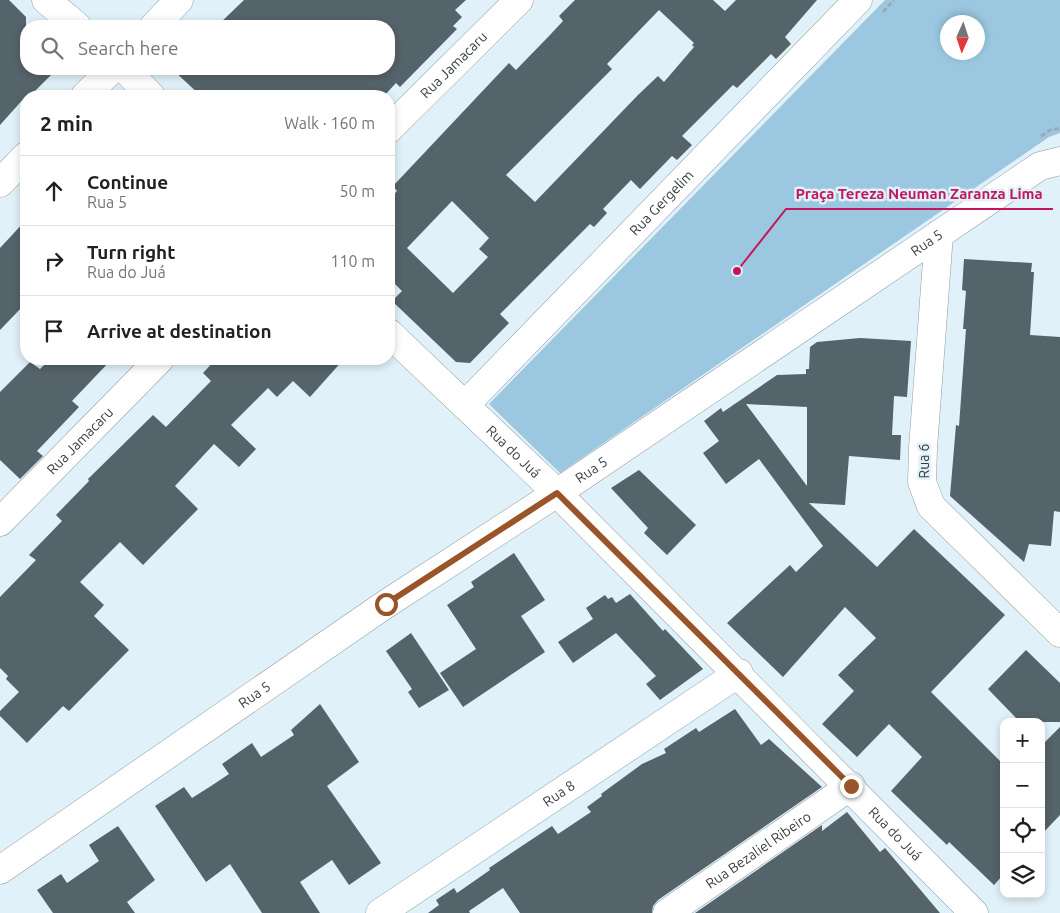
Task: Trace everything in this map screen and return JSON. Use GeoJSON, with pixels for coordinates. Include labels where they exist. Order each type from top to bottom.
{"type":"FeatureCollection","features":[{"type":"Feature","properties":{"kind":"street"},"geometry":{"type":"LineString","coordinates":[[46,0],[70,20]]}},
{"type":"Feature","properties":{"kind":"street"},"geometry":{"type":"LineString","coordinates":[[160,20],[179,0]]}},
{"type":"Feature","properties":{"kind":"street","name":"Rua Jamacaru"},"geometry":{"type":"LineString","coordinates":[[395,123],[519,0]]}},
{"type":"Feature","properties":{"kind":"street","name":"Rua Gergelim"},"geometry":{"type":"LineString","coordinates":[[464,405],[858,0]]}},
{"type":"Feature","properties":{"kind":"street"},"geometry":{"type":"LineString","coordinates":[[91,90],[106,75]]}},
{"type":"Feature","properties":{"kind":"street"},"geometry":{"type":"LineString","coordinates":[[131,75],[146,90]]}},
{"type":"Feature","properties":{"kind":"street","name":"Rua 5"},"geometry":{"type":"LineString","coordinates":[[0,870],[386,604],[557,493],[1040,166],[1060,161]]}},
{"type":"Feature","properties":{"kind":"street"},"geometry":{"type":"LineString","coordinates":[[0,183],[20,162]]}},
{"type":"Feature","properties":{"kind":"street","name":"Rua 6"},"geometry":{"type":"LineString","coordinates":[[939,234],[922,482],[932,506],[1060,633]]}},
{"type":"Feature","properties":{"kind":"street","name":"Rua do Juá"},"geometry":{"type":"LineString","coordinates":[[395,339],[557,493],[851,786],[974,913]]}},
{"type":"Feature","properties":{"kind":"street","name":"Rua Jamacaru"},"geometry":{"type":"LineString","coordinates":[[0,522],[154,365]]}},
{"type":"Feature","properties":{"kind":"street","name":"Rua 8"},"geometry":{"type":"LineString","coordinates":[[380,913],[739,674]]}},
{"type":"Feature","properties":{"kind":"street","name":"Rua Bezaliel Ribeiro"},"geometry":{"type":"LineString","coordinates":[[667,913],[851,786]]}},
{"type":"Feature","properties":{"kind":"path"},"geometry":{"type":"LineString","coordinates":[[880,14],[894,0]]}},
{"type":"Feature","properties":{"kind":"path"},"geometry":{"type":"LineString","coordinates":[[1036,140],[1052,129],[1060,129]]}},
{"type":"Feature","properties":{"kind":"shaded area"},"geometry":{"type":"Polygon","coordinates":[[[885,0],[1060,0],[1060,133],[1049,137],[560,473],[489,404],[885,0]]]}},
{"type":"Feature","properties":{"kind":"building"},"geometry":{"type":"Polygon","coordinates":[[[0,0],[9,0],[26,17],[26,20],[20,20],[20,75],[51,75],[36,90],[20,90],[20,103],[0,125],[0,0]]]}},
{"type":"Feature","properties":{"kind":"building"},"geometry":{"type":"Polygon","coordinates":[[[244,0],[466,0],[455,10],[462,17],[453,26],[457,29],[400,87],[396,83],[390,90],[195,90],[178,75],[395,75],[395,20],[223,20],[244,0]]]}},
{"type":"Feature","properties":{"kind":"building"},"geometry":{"type":"Polygon","coordinates":[[[575,0],[713,0],[725,11],[736,0],[817,0],[785,37],[791,44],[776,59],[771,54],[737,88],[733,85],[682,136],[692,145],[677,160],[672,156],[640,189],[631,180],[603,209],[607,213],[594,227],[590,224],[500,314],[509,323],[470,363],[456,362],[395,304],[395,298],[402,291],[395,284],[395,193],[397,191],[395,184],[509,63],[516,70],[563,21],[559,16],[575,0]],[[659,10],[607,64],[612,69],[506,175],[535,202],[658,76],[664,82],[694,47],[692,45],[694,43],[659,10]],[[452,201],[407,248],[453,293],[488,257],[479,249],[489,238],[452,201]]]}},
{"type":"Feature","properties":{"kind":"building"},"geometry":{"type":"Polygon","coordinates":[[[20,226],[20,309],[0,330],[0,248],[20,226]]]}},
{"type":"Feature","properties":{"kind":"building"},"geometry":{"type":"Polygon","coordinates":[[[964,259],[1032,263],[1031,272],[1034,272],[1030,335],[1060,337],[1060,512],[1054,511],[1051,546],[1029,544],[1024,562],[950,496],[956,425],[959,426],[966,329],[963,329],[966,291],[962,290],[964,259]]]}},
{"type":"Feature","properties":{"kind":"building"},"geometry":{"type":"Polygon","coordinates":[[[860,338],[911,341],[907,397],[894,396],[892,435],[901,435],[900,460],[849,456],[845,505],[809,503],[877,567],[914,529],[1005,615],[931,692],[1000,761],[1000,878],[994,885],[949,842],[947,845],[891,791],[922,757],[889,724],[857,757],[822,724],[854,691],[838,675],[876,638],[845,607],[783,677],[727,623],[790,565],[796,572],[823,546],[759,459],[726,484],[703,453],[719,441],[704,421],[721,408],[723,412],[777,375],[806,374],[806,369],[809,369],[810,347],[817,342],[860,338]],[[746,404],[807,486],[807,407],[746,404]]]}},
{"type":"Feature","properties":{"kind":"building"},"geometry":{"type":"Polygon","coordinates":[[[27,365],[34,365],[40,369],[44,365],[106,365],[72,401],[79,407],[37,451],[43,456],[20,479],[0,460],[0,392],[27,365]]]}},
{"type":"Feature","properties":{"kind":"building"},"geometry":{"type":"Polygon","coordinates":[[[210,365],[339,365],[310,397],[293,381],[277,397],[268,388],[231,425],[256,449],[239,467],[214,444],[175,486],[198,509],[143,565],[120,542],[80,582],[104,605],[94,616],[129,650],[69,711],[63,706],[27,743],[0,716],[0,711],[19,692],[6,679],[8,676],[0,668],[0,597],[36,560],[29,555],[62,521],[56,515],[89,481],[88,479],[153,415],[166,427],[211,381],[203,373],[210,365]]]}},
{"type":"Feature","properties":{"kind":"building"},"geometry":{"type":"Polygon","coordinates":[[[639,470],[696,525],[667,555],[644,533],[648,528],[611,488],[639,470]]]}},
{"type":"Feature","properties":{"kind":"building"},"geometry":{"type":"Polygon","coordinates":[[[514,553],[545,600],[521,616],[545,652],[463,707],[440,673],[476,649],[447,605],[474,587],[471,582],[514,553]]]}},
{"type":"Feature","properties":{"kind":"building"},"geometry":{"type":"Polygon","coordinates":[[[630,594],[663,631],[665,629],[703,669],[660,700],[646,684],[656,676],[616,633],[573,663],[558,642],[593,619],[586,608],[605,595],[608,599],[612,597],[616,603],[630,594]]]}},
{"type":"Feature","properties":{"kind":"building"},"geometry":{"type":"Polygon","coordinates":[[[411,633],[449,690],[419,708],[408,692],[412,689],[386,651],[411,633]]]}},
{"type":"Feature","properties":{"kind":"building"},"geometry":{"type":"Polygon","coordinates":[[[1026,650],[1060,683],[1060,722],[1045,722],[1045,718],[1016,718],[988,689],[1026,650]]]}},
{"type":"Feature","properties":{"kind":"building"},"geometry":{"type":"Polygon","coordinates":[[[320,704],[359,762],[327,786],[381,863],[349,885],[332,860],[300,882],[320,913],[262,913],[230,864],[206,882],[155,806],[184,787],[192,798],[211,786],[229,774],[222,764],[252,743],[261,757],[294,735],[291,730],[320,704]]]}},
{"type":"Feature","properties":{"kind":"building"},"geometry":{"type":"Polygon","coordinates":[[[735,709],[761,745],[769,739],[822,787],[658,900],[653,906],[652,913],[520,913],[503,888],[469,911],[470,913],[428,913],[439,905],[436,900],[454,888],[457,893],[490,870],[489,868],[552,826],[558,834],[591,812],[587,807],[602,796],[601,794],[642,764],[666,753],[664,749],[696,728],[699,732],[735,709]]]}},
{"type":"Feature","properties":{"kind":"building"},"geometry":{"type":"Polygon","coordinates":[[[1060,727],[1060,815],[1045,831],[1045,763],[1045,742],[1060,727]]]}},
{"type":"Feature","properties":{"kind":"building"},"geometry":{"type":"Polygon","coordinates":[[[847,812],[880,852],[885,848],[940,913],[695,913],[822,825],[822,831],[847,812]]]}},
{"type":"Feature","properties":{"kind":"building"},"geometry":{"type":"Polygon","coordinates":[[[118,826],[155,880],[127,902],[135,913],[53,913],[37,890],[61,874],[67,883],[99,861],[89,845],[118,826]]]}},
{"type":"Feature","properties":{"kind":"place","name":"Praça Tereza Neuman Zaranza Lima"},"geometry":{"type":"Point","coordinates":[737,271]}},
{"type":"Feature","properties":{"kind":"route"},"geometry":{"type":"LineString","coordinates":[[386,604],[557,493],[851,786]]}}]}
